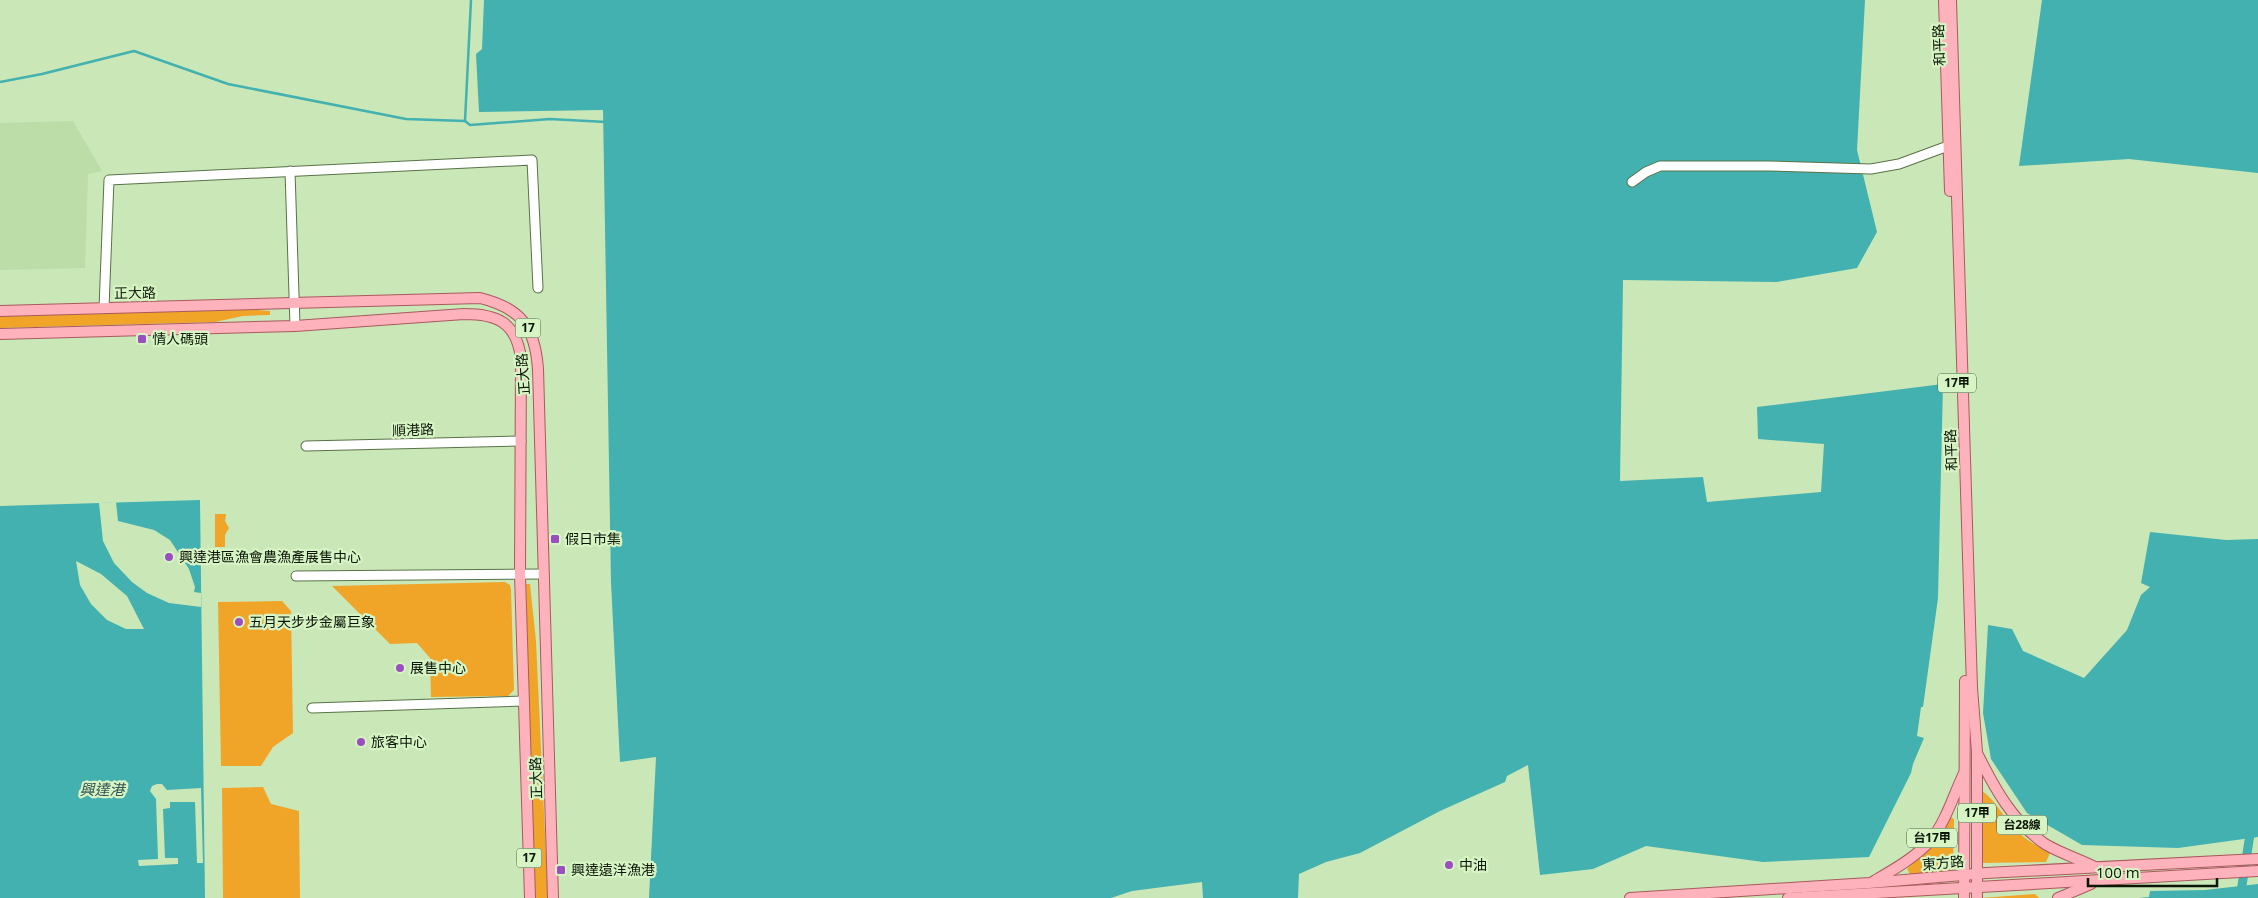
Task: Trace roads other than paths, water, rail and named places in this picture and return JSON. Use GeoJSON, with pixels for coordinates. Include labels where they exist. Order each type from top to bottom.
{"type":"FeatureCollection","features":[{"type":"Feature","properties":{"kind":"main road","name":"和平路"},"geometry":{"type":"LineString","coordinates":[[1944,0],[1964,602],[1966,767],[1964,893]]}},
{"type":"Feature","properties":{"kind":"main road","name":"和平路"},"geometry":{"type":"LineString","coordinates":[[1952,0],[1972,688],[1977,752],[1977,893]]}},
{"type":"Feature","properties":{"kind":"main road","name":"正大路"},"geometry":{"type":"LineString","coordinates":[[0,311],[480,298],[497,302],[514,310],[525,322],[533,336],[536,350],[553,898]]}},
{"type":"Feature","properties":{"kind":"main road","name":"正大路"},"geometry":{"type":"LineString","coordinates":[[0,334],[295,326],[479,314],[494,318],[513,331],[520,351],[520,575],[530,898]]}},
{"type":"Feature","properties":{"kind":"main road","name":"台28線"},"geometry":{"type":"LineString","coordinates":[[1977,752],[1991,780],[2019,823],[2046,844],[2097,867]]}},
{"type":"Feature","properties":{"kind":"main road","name":"台17甲"},"geometry":{"type":"LineString","coordinates":[[1868,884],[1900,866],[1931,840],[1966,767]]}},
{"type":"Feature","properties":{"kind":"main road","name":"東方路"},"geometry":{"type":"LineString","coordinates":[[1630,898],[1868,884],[1976,874],[2258,859]]}},
{"type":"Feature","properties":{"kind":"main road","name":"東方路"},"geometry":{"type":"LineString","coordinates":[[1788,898],[1832,895],[1977,893],[2102,880],[2258,871]]}},
{"type":"Feature","properties":{"kind":"main road"},"geometry":{"type":"LineString","coordinates":[[2058,898],[2102,880]]}},
{"type":"Feature","properties":{"kind":"main road"},"geometry":{"type":"LineString","coordinates":[[1832,895],[1847,898]]}},
{"type":"Feature","properties":{"kind":"street"},"geometry":{"type":"LineString","coordinates":[[1632,182],[1646,172],[1660,166],[1768,166],[1872,170],[1899,164],[1948,146]]}},
{"type":"Feature","properties":{"kind":"street"},"geometry":{"type":"LineString","coordinates":[[104,308],[109,180],[290,171],[532,160],[538,288]]}},
{"type":"Feature","properties":{"kind":"street"},"geometry":{"type":"LineString","coordinates":[[290,171],[295,326]]}},
{"type":"Feature","properties":{"kind":"street","name":"順港路"},"geometry":{"type":"LineString","coordinates":[[306,446],[521,440]]}},
{"type":"Feature","properties":{"kind":"street"},"geometry":{"type":"LineString","coordinates":[[296,576],[544,574]]}},
{"type":"Feature","properties":{"kind":"street"},"geometry":{"type":"LineString","coordinates":[[312,708],[524,702]]}},
{"type":"Feature","properties":{"kind":"water"},"geometry":{"type":"Polygon","coordinates":[[[484,0],[1865,0],[1857,150],[1877,232],[1857,268],[1777,282],[1623,280],[1620,481],[1703,477],[1707,502],[1821,492],[1824,444],[1758,439],[1757,407],[1943,384],[1938,598],[1923,707],[1921,707],[1917,736],[1924,738],[1911,773],[1869,857],[1763,862],[1646,846],[1593,869],[1540,875],[1528,765],[1507,776],[1505,782],[1440,811],[1360,853],[1326,862],[1299,874],[1298,898],[1203,898],[1202,882],[1132,891],[1111,898],[649,898],[656,757],[620,762],[611,582],[603,110],[479,112],[476,54],[482,49],[484,0]]]}},
{"type":"Feature","properties":{"kind":"water"},"geometry":{"type":"Polygon","coordinates":[[[2042,0],[2258,0],[2258,173],[2129,159],[2019,166],[2042,0]]]}},
{"type":"Feature","properties":{"kind":"water","name":"興達港"},"geometry":{"type":"Polygon","coordinates":[[[200,500],[205,898],[0,898],[0,506],[200,500]]]}},
{"type":"Feature","properties":{"kind":"water"},"geometry":{"type":"Polygon","coordinates":[[[2150,532],[2226,540],[2258,539],[2258,837],[2178,848],[2082,845],[2027,813],[1991,759],[1983,713],[1988,625],[2012,629],[2023,651],[2084,678],[2127,630],[2141,595],[2150,587],[2141,583],[2150,532]]]}},
{"type":"Feature","properties":{"kind":"water"},"geometry":{"type":"Polygon","coordinates":[[[2258,884],[2258,898],[2138,898],[2149,897],[2150,891],[2205,890],[2258,884]]]}},
{"type":"Feature","properties":{"kind":"waterway"},"geometry":{"type":"LineString","coordinates":[[465,121],[471,0]]}},
{"type":"Feature","properties":{"kind":"waterway"},"geometry":{"type":"LineString","coordinates":[[0,82],[42,74],[134,51],[228,84],[406,119],[465,121],[470,125],[550,119],[606,122]]}},
{"type":"Feature","properties":{"kind":"waterway"},"geometry":{"type":"LineString","coordinates":[[2240,898],[2251,828]]}},
{"type":"Feature","properties":{"kind":"place","name":"情人碼頭"},"geometry":{"type":"Point","coordinates":[142,339]}},
{"type":"Feature","properties":{"kind":"place","name":"假日市集"},"geometry":{"type":"Point","coordinates":[555,539]}},
{"type":"Feature","properties":{"kind":"place","name":"興達港區漁會農漁產展售中心"},"geometry":{"type":"Point","coordinates":[169,557]}},
{"type":"Feature","properties":{"kind":"place","name":"五月天步步金屬巨象"},"geometry":{"type":"Point","coordinates":[239,622]}},
{"type":"Feature","properties":{"kind":"place","name":"展售中心"},"geometry":{"type":"Point","coordinates":[400,668]}},
{"type":"Feature","properties":{"kind":"place","name":"旅客中心"},"geometry":{"type":"Point","coordinates":[361,742]}},
{"type":"Feature","properties":{"kind":"place","name":"中油"},"geometry":{"type":"Point","coordinates":[1449,865]}},
{"type":"Feature","properties":{"kind":"place","name":"興達遠洋漁港"},"geometry":{"type":"Point","coordinates":[561,870]}}]}
